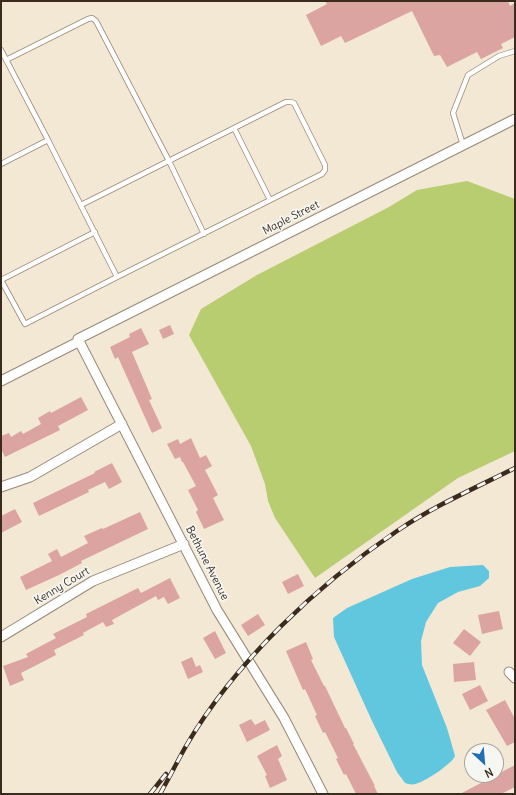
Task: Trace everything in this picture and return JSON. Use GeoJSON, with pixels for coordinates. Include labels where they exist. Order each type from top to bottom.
{"type":"FeatureCollection","features":[{"type":"Feature","properties":{"kind":"street","name":"Maple Street"},"geometry":{"type":"LineString","coordinates":[[1,381],[515,119]]}},
{"type":"Feature","properties":{"kind":"street","name":"Bethune Avenue"},"geometry":{"type":"LineString","coordinates":[[79,340],[217,610],[284,718],[323,794]]}},
{"type":"Feature","properties":{"kind":"street"},"geometry":{"type":"LineString","coordinates":[[1,487],[30,477],[122,424]]}},
{"type":"Feature","properties":{"kind":"street","name":"Kenny Court"},"geometry":{"type":"LineString","coordinates":[[1,637],[93,581],[184,544]]}},
{"type":"Feature","properties":{"kind":"lane"},"geometry":{"type":"LineString","coordinates":[[6,60],[88,19],[92,18],[96,21],[169,161],[204,234]]}},
{"type":"Feature","properties":{"kind":"lane"},"geometry":{"type":"LineString","coordinates":[[1,50],[117,277]]}},
{"type":"Feature","properties":{"kind":"lane"},"geometry":{"type":"LineString","coordinates":[[463,146],[453,113],[468,75],[500,56],[515,51]]}},
{"type":"Feature","properties":{"kind":"lane"},"geometry":{"type":"LineString","coordinates":[[81,205],[286,102],[294,103],[325,165],[325,170],[322,174],[25,324],[1,280],[95,232]]}},
{"type":"Feature","properties":{"kind":"lane"},"geometry":{"type":"LineString","coordinates":[[234,128],[270,200]]}},
{"type":"Feature","properties":{"kind":"lane"},"geometry":{"type":"LineString","coordinates":[[1,164],[48,140]]}},
{"type":"Feature","properties":{"kind":"green space"},"geometry":{"type":"Polygon","coordinates":[[[467,181],[515,199],[515,451],[458,478],[315,578],[275,518],[268,501],[265,484],[251,446],[189,335],[201,309],[257,275],[389,207],[417,190],[467,181]]]}},
{"type":"Feature","properties":{"kind":"water"},"geometry":{"type":"Polygon","coordinates":[[[483,565],[489,571],[489,578],[480,586],[458,592],[438,603],[426,622],[421,641],[422,665],[447,728],[455,756],[449,764],[437,773],[419,783],[405,783],[397,772],[372,721],[334,637],[333,618],[347,608],[412,579],[450,567],[483,565]]]}},
{"type":"Feature","properties":{"kind":"building"},"geometry":{"type":"Polygon","coordinates":[[[325,1],[508,1],[510,6],[515,3],[515,37],[501,44],[503,48],[481,59],[477,52],[447,67],[440,55],[434,56],[412,11],[345,43],[341,36],[321,46],[306,15],[327,4],[325,1]]]}},
{"type":"Feature","properties":{"kind":"building"},"geometry":{"type":"Polygon","coordinates":[[[170,325],[174,334],[163,339],[159,330],[170,325]]]}},
{"type":"Feature","properties":{"kind":"building"},"geometry":{"type":"Polygon","coordinates":[[[141,328],[149,344],[132,352],[152,399],[149,400],[162,428],[152,433],[118,357],[115,359],[110,347],[130,337],[129,334],[141,328]]]}},
{"type":"Feature","properties":{"kind":"building"},"geometry":{"type":"Polygon","coordinates":[[[81,397],[88,410],[58,426],[60,430],[5,457],[1,449],[1,436],[9,433],[11,437],[21,431],[23,434],[41,424],[38,418],[50,411],[51,413],[81,397]]]}},
{"type":"Feature","properties":{"kind":"building"},"geometry":{"type":"Polygon","coordinates":[[[191,438],[200,458],[206,455],[212,466],[205,470],[218,495],[213,498],[224,520],[204,529],[196,512],[198,510],[188,490],[196,486],[180,457],[175,459],[167,444],[178,439],[180,444],[191,438]]]}},
{"type":"Feature","properties":{"kind":"building"},"geometry":{"type":"Polygon","coordinates":[[[112,463],[122,482],[109,489],[105,482],[88,490],[89,492],[39,516],[33,503],[95,473],[94,472],[112,463]]]}},
{"type":"Feature","properties":{"kind":"building"},"geometry":{"type":"Polygon","coordinates":[[[15,509],[22,522],[1,533],[1,516],[15,509]]]}},
{"type":"Feature","properties":{"kind":"building"},"geometry":{"type":"Polygon","coordinates":[[[140,512],[148,529],[81,561],[82,563],[59,575],[26,590],[20,577],[52,561],[48,554],[57,549],[61,557],[88,543],[84,536],[140,512]]]}},
{"type":"Feature","properties":{"kind":"building"},"geometry":{"type":"Polygon","coordinates":[[[298,574],[304,586],[288,594],[282,582],[298,574]]]}},
{"type":"Feature","properties":{"kind":"building"},"geometry":{"type":"Polygon","coordinates":[[[170,578],[180,598],[168,604],[164,597],[158,600],[156,596],[112,620],[114,624],[106,627],[103,622],[83,633],[84,635],[54,650],[56,655],[21,673],[24,680],[10,686],[3,666],[28,657],[26,654],[56,638],[53,634],[87,617],[86,614],[138,588],[141,593],[170,578]]]}},
{"type":"Feature","properties":{"kind":"building"},"geometry":{"type":"Polygon","coordinates":[[[499,611],[503,629],[482,634],[478,615],[499,611]]]}},
{"type":"Feature","properties":{"kind":"building"},"geometry":{"type":"Polygon","coordinates":[[[258,614],[265,625],[248,636],[241,625],[258,614]]]}},
{"type":"Feature","properties":{"kind":"building"},"geometry":{"type":"Polygon","coordinates":[[[464,629],[481,642],[470,656],[453,643],[464,629]]]}},
{"type":"Feature","properties":{"kind":"building"},"geometry":{"type":"Polygon","coordinates":[[[215,631],[226,653],[215,659],[203,638],[215,631]]]}},
{"type":"Feature","properties":{"kind":"building"},"geometry":{"type":"Polygon","coordinates":[[[306,642],[313,659],[311,660],[378,794],[356,794],[346,774],[344,775],[336,759],[338,758],[325,732],[323,733],[315,716],[317,715],[305,689],[303,690],[286,651],[306,642]]]}},
{"type":"Feature","properties":{"kind":"building"},"geometry":{"type":"Polygon","coordinates":[[[192,657],[196,667],[200,665],[203,672],[188,679],[181,662],[192,657]]]}},
{"type":"Feature","properties":{"kind":"building"},"geometry":{"type":"Polygon","coordinates":[[[474,662],[476,680],[454,682],[453,664],[474,662]]]}},
{"type":"Feature","properties":{"kind":"building"},"geometry":{"type":"Polygon","coordinates":[[[480,685],[488,701],[470,710],[462,694],[480,685]]]}},
{"type":"Feature","properties":{"kind":"building"},"geometry":{"type":"Polygon","coordinates":[[[505,700],[515,719],[515,742],[507,746],[486,710],[505,700]]]}},
{"type":"Feature","properties":{"kind":"building"},"geometry":{"type":"Polygon","coordinates":[[[251,719],[255,725],[265,720],[270,730],[247,742],[239,725],[251,719]]]}},
{"type":"Feature","properties":{"kind":"building"},"geometry":{"type":"Polygon","coordinates":[[[277,745],[282,756],[278,759],[287,780],[270,788],[265,776],[267,775],[257,756],[277,745]]]}},
{"type":"Feature","properties":{"kind":"building"},"geometry":{"type":"Polygon","coordinates":[[[515,765],[515,787],[501,794],[460,794],[481,783],[504,783],[504,771],[515,765]]]}},
{"type":"Feature","properties":{"kind":"railway"},"geometry":{"type":"LineString","coordinates":[[160,794],[186,746],[228,685],[253,655],[308,601],[367,552],[425,513],[515,468]]}},
{"type":"Feature","properties":{"kind":"railway"},"geometry":{"type":"LineString","coordinates":[[150,794],[166,774]]}}]}
